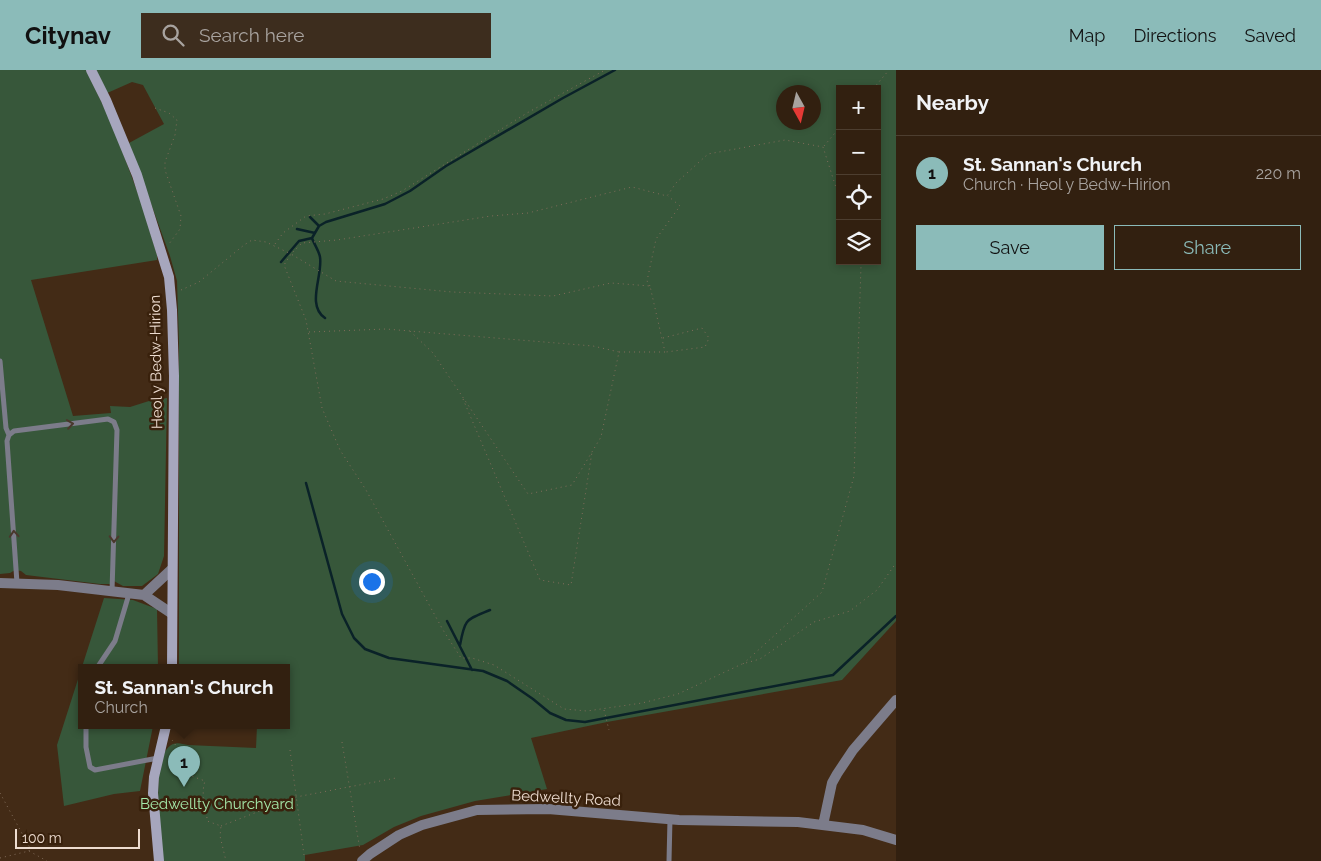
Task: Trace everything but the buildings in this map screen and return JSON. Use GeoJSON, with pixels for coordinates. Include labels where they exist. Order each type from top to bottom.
{"type":"FeatureCollection","features":[{"type":"Feature","properties":{"kind":"street","name":"Heol y Bedw-Hirion"},"geometry":{"type":"LineString","coordinates":[[91,70],[106,100],[137,175],[169,277],[174,376],[172,664]]}},
{"type":"Feature","properties":{"kind":"street"},"geometry":{"type":"LineString","coordinates":[[144,595],[172,569]]}},
{"type":"Feature","properties":{"kind":"street"},"geometry":{"type":"LineString","coordinates":[[0,584],[58,584],[144,595],[171,613]]}},
{"type":"Feature","properties":{"kind":"street"},"geometry":{"type":"LineString","coordinates":[[823,825],[832,783],[837,774],[853,750],[896,700]]}},
{"type":"Feature","properties":{"kind":"street"},"geometry":{"type":"LineString","coordinates":[[159,861],[153,793],[154,777],[165,730]]}},
{"type":"Feature","properties":{"kind":"street","name":"Bedwellty Road"},"geometry":{"type":"LineString","coordinates":[[362,861],[399,835],[422,825],[477,810],[548,809],[670,820],[781,822],[823,825],[863,830],[896,840]]}},
{"type":"Feature","properties":{"kind":"lane"},"geometry":{"type":"LineString","coordinates":[[0,361],[6,428],[9,435]]}},
{"type":"Feature","properties":{"kind":"lane"},"geometry":{"type":"LineString","coordinates":[[17,583],[7,442],[9,435],[14,431],[108,419],[114,422],[116,430],[112,591]]}},
{"type":"Feature","properties":{"kind":"lane"},"geometry":{"type":"LineString","coordinates":[[100,664],[116,640],[129,593]]}},
{"type":"Feature","properties":{"kind":"lane"},"geometry":{"type":"LineString","coordinates":[[86,729],[86,747],[90,767],[95,770],[158,758]]}},
{"type":"Feature","properties":{"kind":"lane"},"geometry":{"type":"LineString","coordinates":[[669,861],[670,820]]}},
{"type":"Feature","properties":{"kind":"path"},"geometry":{"type":"LineString","coordinates":[[274,245],[283,233],[306,216],[325,214],[383,199],[402,191],[527,113],[605,70]]}},
{"type":"Feature","properties":{"kind":"path"},"geometry":{"type":"LineString","coordinates":[[877,85],[890,70]]}},
{"type":"Feature","properties":{"kind":"path"},"geometry":{"type":"LineString","coordinates":[[155,108],[169,113],[178,120],[165,170],[181,216],[180,229],[166,248],[161,251]]}},
{"type":"Feature","properties":{"kind":"path"},"geometry":{"type":"LineString","coordinates":[[823,146],[837,130]]}},
{"type":"Feature","properties":{"kind":"path"},"geometry":{"type":"LineString","coordinates":[[667,196],[676,183],[708,154],[785,140],[823,146]]}},
{"type":"Feature","properties":{"kind":"path"},"geometry":{"type":"LineString","coordinates":[[823,146],[836,187]]}},
{"type":"Feature","properties":{"kind":"path"},"geometry":{"type":"LineString","coordinates":[[666,352],[650,286],[647,281],[656,239],[680,206],[667,196],[632,187],[528,213],[491,216],[337,240],[302,243],[291,254],[284,265],[306,320],[322,408],[340,450],[366,490],[443,630],[461,658],[494,665],[564,709],[587,711],[604,709],[642,703],[678,694],[742,664],[760,659],[814,622],[850,611],[877,590],[896,564]]}},
{"type":"Feature","properties":{"kind":"path"},"geometry":{"type":"LineString","coordinates":[[170,292],[199,282],[252,240],[274,245],[336,281],[452,292],[553,296],[611,283],[650,286]]}},
{"type":"Feature","properties":{"kind":"path"},"geometry":{"type":"LineString","coordinates":[[742,664],[822,592],[854,476],[861,265]]}},
{"type":"Feature","properties":{"kind":"path"},"geometry":{"type":"LineString","coordinates":[[308,332],[386,329],[593,346],[619,352],[666,352],[705,347],[709,338],[702,328],[662,339]]}},
{"type":"Feature","properties":{"kind":"path"},"geometry":{"type":"LineString","coordinates":[[410,331],[433,353],[528,494],[572,485],[601,437],[619,352]]}},
{"type":"Feature","properties":{"kind":"path"},"geometry":{"type":"LineString","coordinates":[[462,396],[540,580],[571,585],[592,451]]}},
{"type":"Feature","properties":{"kind":"path"},"geometry":{"type":"LineString","coordinates":[[604,709],[609,730]]}},
{"type":"Feature","properties":{"kind":"path"},"geometry":{"type":"LineString","coordinates":[[165,730],[176,743],[177,750],[187,766],[186,774],[205,781],[202,793],[207,809],[207,821],[221,826],[296,797],[396,778]]}},
{"type":"Feature","properties":{"kind":"path"},"geometry":{"type":"LineString","coordinates":[[342,742],[360,846]]}},
{"type":"Feature","properties":{"kind":"path"},"geometry":{"type":"LineString","coordinates":[[290,750],[304,855]]}},
{"type":"Feature","properties":{"kind":"path"},"geometry":{"type":"LineString","coordinates":[[0,793],[30,848],[29,851]]}},
{"type":"Feature","properties":{"kind":"path"},"geometry":{"type":"LineString","coordinates":[[221,826],[220,836],[226,861]]}},
{"type":"Feature","properties":{"kind":"path"},"geometry":{"type":"LineString","coordinates":[[0,858],[29,851],[47,861]]}},
{"type":"Feature","properties":{"kind":"green space"},"geometry":{"type":"Polygon","coordinates":[[[0,70],[86,70],[113,126],[141,202],[157,255],[157,260],[31,280],[73,416],[111,413],[110,406],[130,407],[167,398],[164,556],[158,574],[142,586],[123,586],[112,580],[110,584],[100,584],[26,575],[21,571],[15,570],[10,573],[0,574],[0,70]]]}},
{"type":"Feature","properties":{"kind":"green space","name":"Bedwellty Churchyard"},"geometry":{"type":"Polygon","coordinates":[[[94,70],[896,70],[896,621],[842,680],[607,722],[531,738],[547,789],[475,801],[421,816],[394,827],[363,845],[305,855],[305,861],[163,861],[158,798],[161,764],[165,751],[177,743],[256,748],[257,729],[290,729],[290,664],[179,664],[179,344],[177,281],[170,256],[129,143],[164,124],[143,85],[132,82],[105,94],[94,70]]]}},
{"type":"Feature","properties":{"kind":"green space"},"geometry":{"type":"Polygon","coordinates":[[[104,598],[133,600],[157,609],[158,664],[83,664],[104,598]]]}},
{"type":"Feature","properties":{"kind":"green space"},"geometry":{"type":"Polygon","coordinates":[[[78,679],[78,729],[152,729],[140,791],[114,794],[64,806],[57,745],[78,679]]]}},
{"type":"Feature","properties":{"kind":"waterway"},"geometry":{"type":"LineString","coordinates":[[325,318],[319,312],[317,306],[316,290],[320,257],[312,238],[319,226],[326,222],[385,204],[410,191],[446,166],[615,70]]}},
{"type":"Feature","properties":{"kind":"waterway"},"geometry":{"type":"LineString","coordinates":[[310,217],[319,226]]}},
{"type":"Feature","properties":{"kind":"waterway"},"geometry":{"type":"LineString","coordinates":[[297,229],[315,233]]}},
{"type":"Feature","properties":{"kind":"waterway"},"geometry":{"type":"LineString","coordinates":[[281,262],[299,241],[312,238]]}},
{"type":"Feature","properties":{"kind":"waterway"},"geometry":{"type":"LineString","coordinates":[[306,483],[342,614],[354,638],[365,649],[389,658],[483,671],[507,681],[550,713],[566,720],[585,722],[833,675],[896,616]]}},
{"type":"Feature","properties":{"kind":"waterway"},"geometry":{"type":"LineString","coordinates":[[460,645],[463,630],[468,621],[490,610]]}},
{"type":"Feature","properties":{"kind":"waterway"},"geometry":{"type":"LineString","coordinates":[[447,621],[472,670]]}},
{"type":"Feature","properties":{"kind":"place","name":"St. Sannan's Church"},"geometry":{"type":"Point","coordinates":[184,787]}}]}
